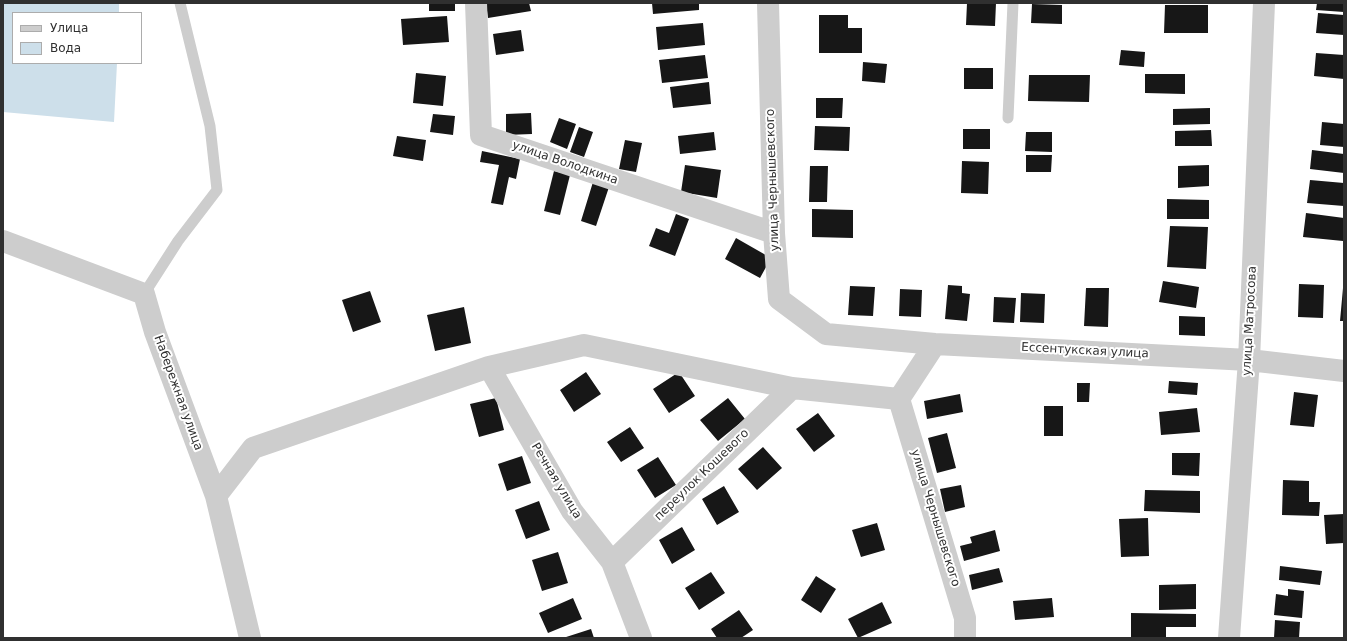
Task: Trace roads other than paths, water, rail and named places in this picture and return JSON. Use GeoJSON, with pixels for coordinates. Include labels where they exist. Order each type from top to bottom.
{"type":"FeatureCollection","features":[{"type":"Feature","properties":{"kind":"street","name":"улица Володкина"},"geometry":{"type":"LineString","coordinates":[[476,3],[481,135],[774,233]]}},
{"type":"Feature","properties":{"kind":"street","name":"улица Чернышевского"},"geometry":{"type":"LineString","coordinates":[[768,3],[774,233],[779,299],[826,334]]}},
{"type":"Feature","properties":{"kind":"street","name":"улица Матросова"},"geometry":{"type":"LineString","coordinates":[[1229,638],[1249,360],[1264,3]]}},
{"type":"Feature","properties":{"kind":"street"},"geometry":{"type":"LineString","coordinates":[[3,241],[144,294]]}},
{"type":"Feature","properties":{"kind":"street","name":"Набережная улица"},"geometry":{"type":"LineString","coordinates":[[144,294],[155,332],[216,496],[250,638]]}},
{"type":"Feature","properties":{"kind":"street","name":"Ессентукская улица"},"geometry":{"type":"LineString","coordinates":[[826,334],[935,344],[1249,360],[1344,371]]}},
{"type":"Feature","properties":{"kind":"street"},"geometry":{"type":"LineString","coordinates":[[216,496],[253,448],[489,367],[584,345],[792,388],[899,399],[935,344]]}},
{"type":"Feature","properties":{"kind":"street","name":"Речная улица"},"geometry":{"type":"LineString","coordinates":[[489,367],[572,511],[612,562],[641,638]]}},
{"type":"Feature","properties":{"kind":"street","name":"переулок Кошевого"},"geometry":{"type":"LineString","coordinates":[[612,562],[792,388]]}},
{"type":"Feature","properties":{"kind":"street","name":"улица Чернышевского"},"geometry":{"type":"LineString","coordinates":[[899,399],[965,618],[965,638]]}},
{"type":"Feature","properties":{"kind":"lane"},"geometry":{"type":"LineString","coordinates":[[144,294],[178,241],[217,190],[210,126],[180,3]]}},
{"type":"Feature","properties":{"kind":"lane"},"geometry":{"type":"LineString","coordinates":[[1008,118],[1013,3]]}},
{"type":"Feature","properties":{"kind":"water"},"geometry":{"type":"Polygon","coordinates":[[[3,3],[119,3],[119,12],[12,12],[12,64],[117,64],[114,122],[3,112],[3,3]]]}}]}
